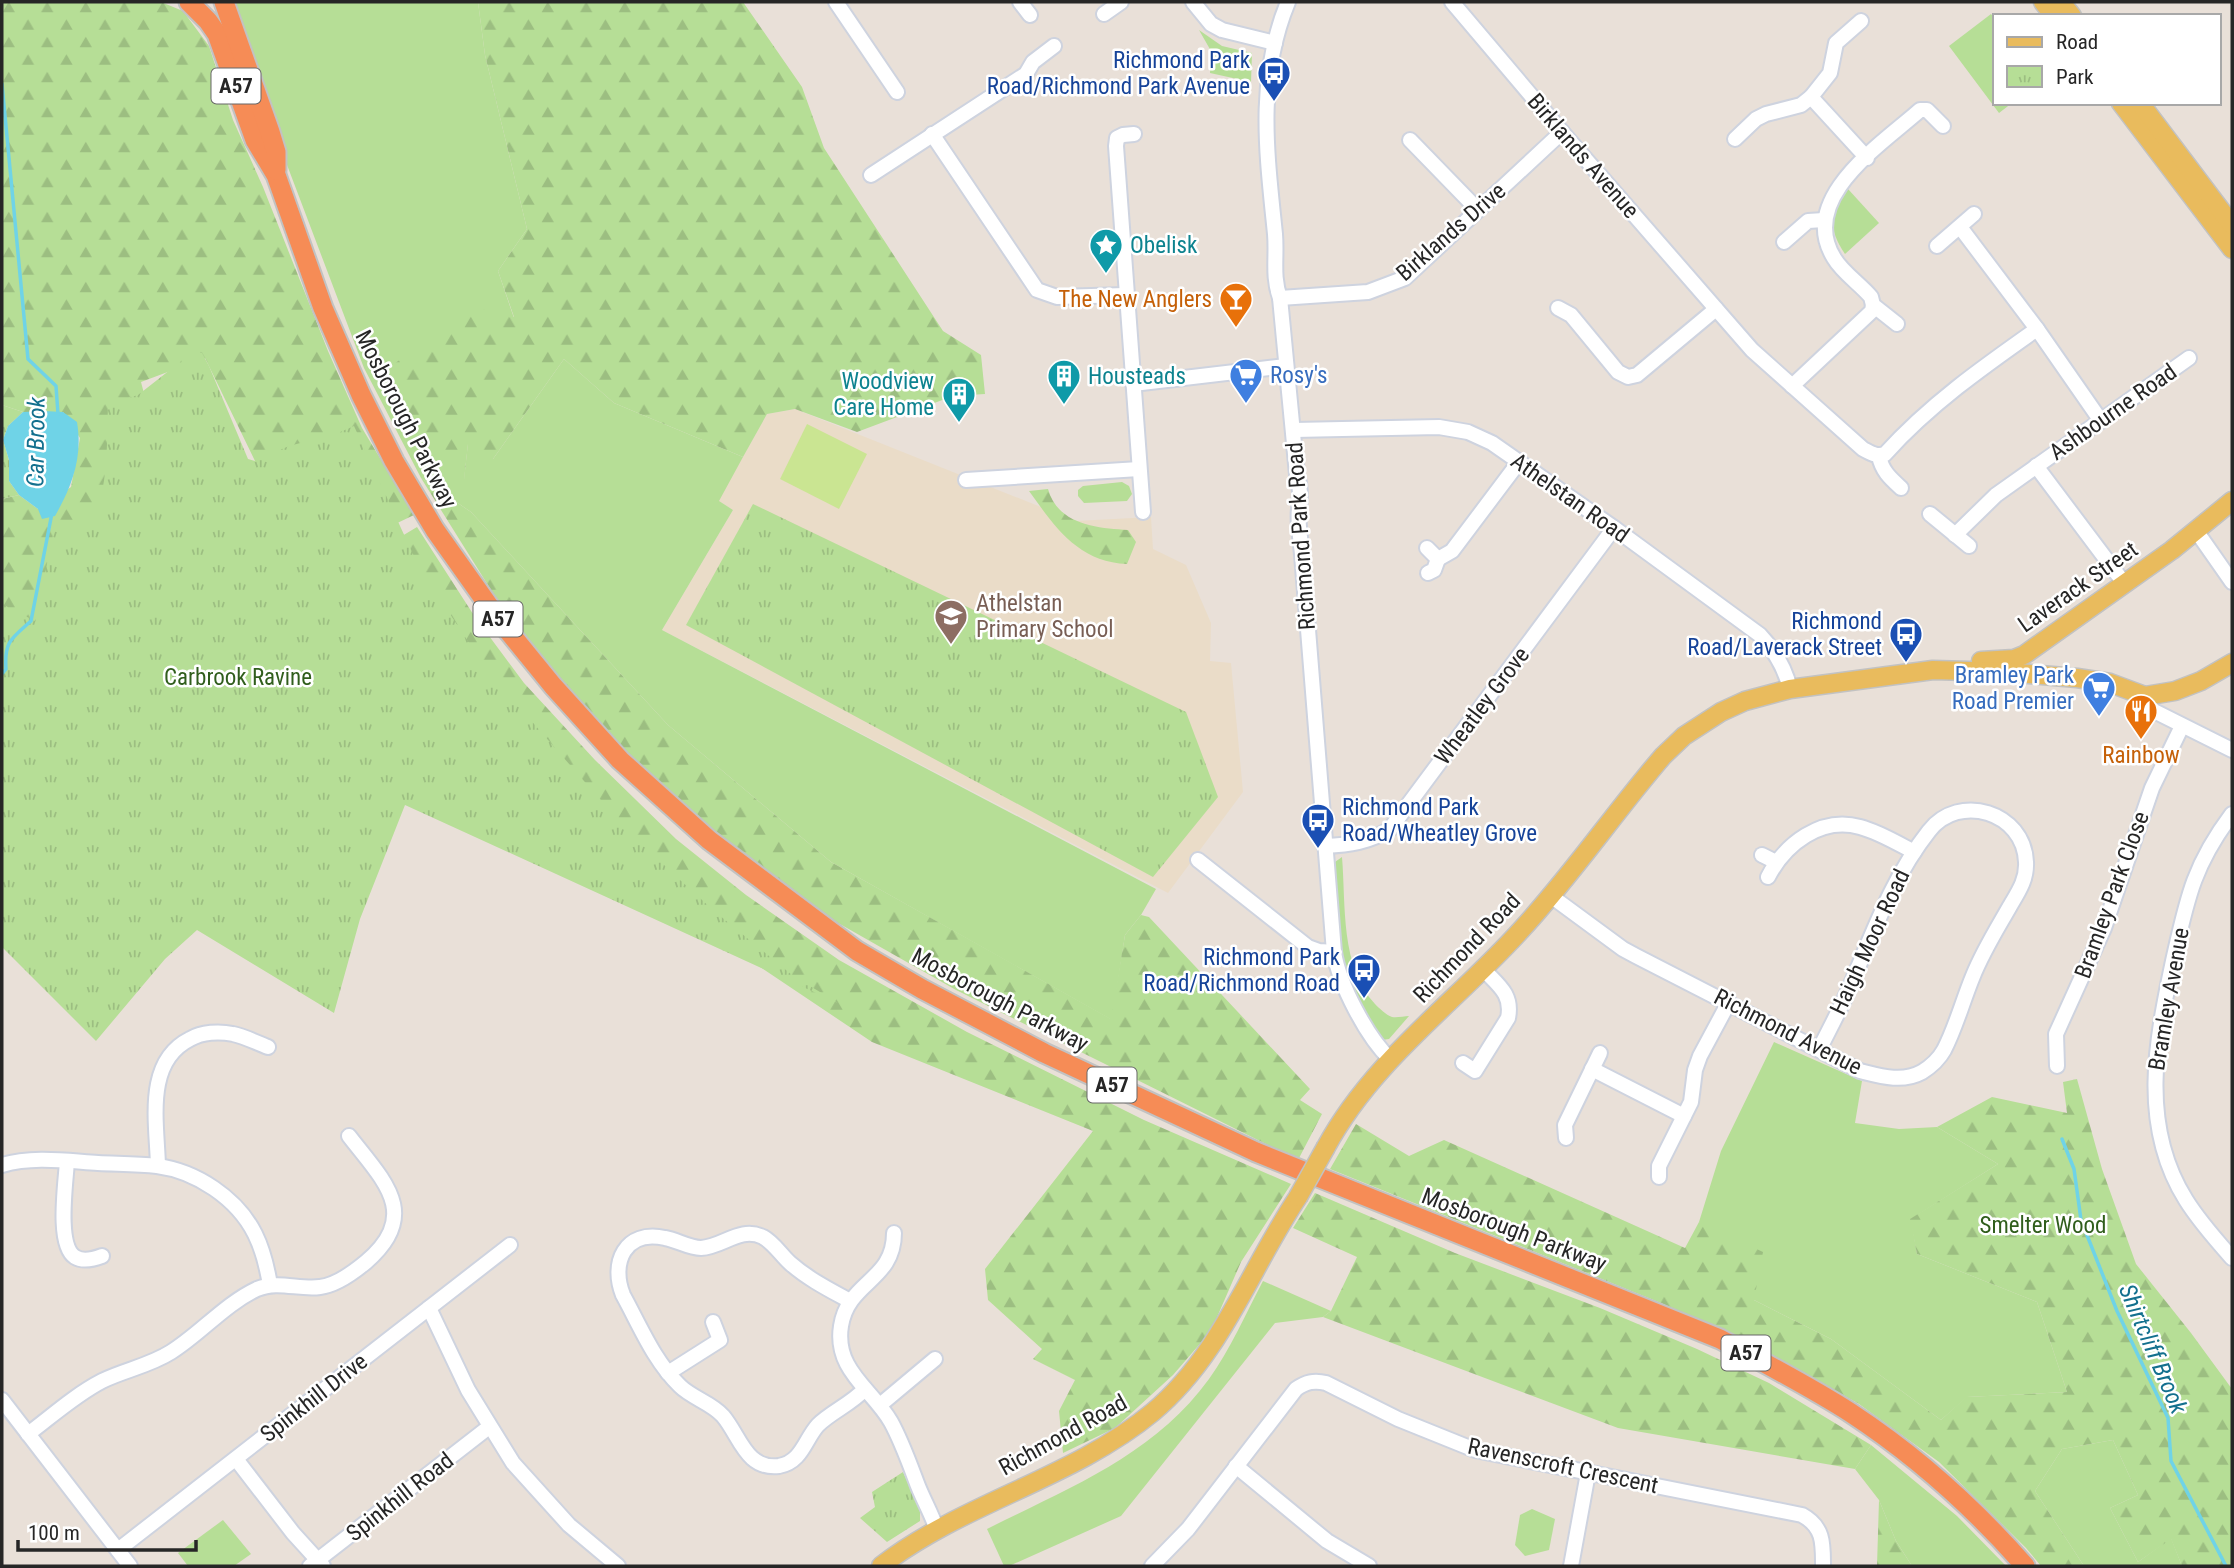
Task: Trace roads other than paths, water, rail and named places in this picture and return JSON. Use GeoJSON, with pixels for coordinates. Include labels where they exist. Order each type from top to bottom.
{"type":"FeatureCollection","features":[{"type":"Feature","properties":{"kind":"highway","name":"Mosborough Parkway"},"geometry":{"type":"LineString","coordinates":[[189,2],[217,34],[255,141],[276,175],[323,308],[361,395],[394,461],[435,530],[496,616],[553,686],[620,760],[709,840],[857,951],[922,989],[1044,1053],[1256,1152],[1708,1334],[1789,1376],[1853,1414],[1910,1456],[1964,1504],[2025,1566]]}},
{"type":"Feature","properties":{"kind":"highway","name":"Mosborough Parkway"},"geometry":{"type":"LineString","coordinates":[[224,2],[276,152],[276,175]]}},
{"type":"Feature","properties":{"kind":"main road"},"geometry":{"type":"LineString","coordinates":[[2123,105],[2232,249]]}},
{"type":"Feature","properties":{"kind":"main road"},"geometry":{"type":"LineString","coordinates":[[2142,105],[2232,225]]}},
{"type":"Feature","properties":{"kind":"main road","name":"Laverack Street"},"geometry":{"type":"LineString","coordinates":[[1933,670],[1954,665],[2014,659],[2024,655],[2197,532],[2232,501]]}},
{"type":"Feature","properties":{"kind":"main road"},"geometry":{"type":"LineString","coordinates":[[2036,645],[2038,661],[2043,666],[2077,678]]}},
{"type":"Feature","properties":{"kind":"main road","name":"Richmond Road"},"geometry":{"type":"LineString","coordinates":[[881,1566],[937,1531],[1065,1467],[1130,1429],[1154,1411],[1194,1369],[1223,1329],[1347,1111],[1390,1059],[1520,932],[1637,786],[1684,736],[1703,723],[1745,701],[1790,689],[1933,670],[2077,678],[2110,684],[2145,696],[2175,691],[2201,681],[2232,663]]}},
{"type":"Feature","properties":{"kind":"street"},"geometry":{"type":"LineString","coordinates":[[836,2],[897,92]]}},
{"type":"Feature","properties":{"kind":"street"},"geometry":{"type":"LineString","coordinates":[[1020,2],[1030,15]]}},
{"type":"Feature","properties":{"kind":"street"},"geometry":{"type":"LineString","coordinates":[[1104,14],[1121,2]]}},
{"type":"Feature","properties":{"kind":"street"},"geometry":{"type":"LineString","coordinates":[[1193,2],[1211,24],[1222,30],[1275,43]]}},
{"type":"Feature","properties":{"kind":"street","name":"Richmond Park Road"},"geometry":{"type":"LineString","coordinates":[[1287,2],[1268,79],[1266,146],[1275,240],[1275,277],[1280,298],[1294,430],[1334,951],[1340,977],[1348,995],[1379,1049],[1390,1059]]}},
{"type":"Feature","properties":{"kind":"street","name":"Birklands Avenue"},"geometry":{"type":"LineString","coordinates":[[1452,2],[1752,349],[1863,449],[1879,456]]}},
{"type":"Feature","properties":{"kind":"street"},"geometry":{"type":"LineString","coordinates":[[1735,139],[1756,119],[1801,105],[1811,97],[1830,73],[1836,43],[1861,21]]}},
{"type":"Feature","properties":{"kind":"street"},"geometry":{"type":"LineString","coordinates":[[871,175],[1026,74],[1033,62],[1054,46]]}},
{"type":"Feature","properties":{"kind":"street"},"geometry":{"type":"LineString","coordinates":[[1811,97],[1867,158]]}},
{"type":"Feature","properties":{"kind":"street"},"geometry":{"type":"LineString","coordinates":[[1791,386],[1872,312],[1871,297],[1834,260],[1825,235],[1827,205],[1836,190],[1867,158],[1920,110],[1927,110],[1943,126]]}},
{"type":"Feature","properties":{"kind":"street","name":"Birklands Drive"},"geometry":{"type":"LineString","coordinates":[[1280,298],[1368,292],[1390,285],[1411,273],[1562,132]]}},
{"type":"Feature","properties":{"kind":"street"},"geometry":{"type":"LineString","coordinates":[[932,134],[1037,290],[1057,297],[1125,295]]}},
{"type":"Feature","properties":{"kind":"street"},"geometry":{"type":"LineString","coordinates":[[1134,134],[1117,138],[1116,146],[1143,512]]}},
{"type":"Feature","properties":{"kind":"street"},"geometry":{"type":"LineString","coordinates":[[1410,140],[1478,210]]}},
{"type":"Feature","properties":{"kind":"street"},"geometry":{"type":"LineString","coordinates":[[1937,246],[1974,214]]}},
{"type":"Feature","properties":{"kind":"street"},"geometry":{"type":"LineString","coordinates":[[1784,242],[1808,221],[1824,220]]}},
{"type":"Feature","properties":{"kind":"street"},"geometry":{"type":"LineString","coordinates":[[1960,227],[2101,421]]}},
{"type":"Feature","properties":{"kind":"street"},"geometry":{"type":"LineString","coordinates":[[1873,305],[1898,324]]}},
{"type":"Feature","properties":{"kind":"street"},"geometry":{"type":"LineString","coordinates":[[1558,308],[1571,315],[1618,372],[1628,377],[1637,375],[1716,309]]}},
{"type":"Feature","properties":{"kind":"street"},"geometry":{"type":"LineString","coordinates":[[1901,488],[1881,466],[1879,456],[1885,454],[1933,405],[2037,330]]}},
{"type":"Feature","properties":{"kind":"street","name":"Ashbourne Road"},"geometry":{"type":"LineString","coordinates":[[1955,535],[1996,495],[2189,358]]}},
{"type":"Feature","properties":{"kind":"street"},"geometry":{"type":"LineString","coordinates":[[1133,384],[1286,366]]}},
{"type":"Feature","properties":{"kind":"street","name":"Athelstan Road"},"geometry":{"type":"LineString","coordinates":[[1294,430],[1453,428],[1480,436],[1614,528],[1760,635],[1782,665],[1790,689]]}},
{"type":"Feature","properties":{"kind":"street"},"geometry":{"type":"LineString","coordinates":[[1428,573],[1434,569],[1438,559],[1452,551],[1519,462]]}},
{"type":"Feature","properties":{"kind":"street","name":"Ashbourne Road"},"geometry":{"type":"LineString","coordinates":[[2036,466],[2124,583]]}},
{"type":"Feature","properties":{"kind":"street"},"geometry":{"type":"LineString","coordinates":[[966,480],[1139,470]]}},
{"type":"Feature","properties":{"kind":"street"},"geometry":{"type":"LineString","coordinates":[[1930,514],[1969,547]]}},
{"type":"Feature","properties":{"kind":"street","name":"Wheatley Grove"},"geometry":{"type":"LineString","coordinates":[[1325,846],[1362,842],[1378,837],[1390,829],[1614,528]]}},
{"type":"Feature","properties":{"kind":"street"},"geometry":{"type":"LineString","coordinates":[[2197,532],[2232,582]]}},
{"type":"Feature","properties":{"kind":"street"},"geometry":{"type":"LineString","coordinates":[[1427,548],[1438,559]]}},
{"type":"Feature","properties":{"kind":"street"},"geometry":{"type":"LineString","coordinates":[[2145,696],[2154,711],[2232,750]]}},
{"type":"Feature","properties":{"kind":"street","name":"Bramley Park Close"},"geometry":{"type":"LineString","coordinates":[[2057,1066],[2056,1034],[2104,928],[2152,788],[2182,726]]}},
{"type":"Feature","properties":{"kind":"street","name":"Haigh Moor Road"},"geometry":{"type":"LineString","coordinates":[[1820,1048],[1851,985],[1890,893],[1930,829],[1950,814],[1975,810],[1997,816]]}},
{"type":"Feature","properties":{"kind":"street","name":"Bramley Avenue"},"geometry":{"type":"LineString","coordinates":[[2232,814],[2201,861],[2187,899],[2159,1027],[2154,1077],[2160,1132],[2169,1165],[2185,1198],[2232,1258]]}},
{"type":"Feature","properties":{"kind":"street","name":"Richmond Avenue"},"geometry":{"type":"LineString","coordinates":[[1551,895],[1623,949],[1820,1048],[1860,1071],[1903,1078],[1920,1073],[1943,1052],[1978,964],[2024,879],[2026,861],[2021,840],[2012,826],[1997,816]]}},
{"type":"Feature","properties":{"kind":"street"},"geometry":{"type":"LineString","coordinates":[[1768,877],[1776,862],[1789,848],[1810,833],[1839,824],[1868,829],[1914,852]]}},
{"type":"Feature","properties":{"kind":"street"},"geometry":{"type":"LineString","coordinates":[[1762,855],[1776,862]]}},
{"type":"Feature","properties":{"kind":"street"},"geometry":{"type":"LineString","coordinates":[[1198,860],[1308,947],[1319,951],[1334,951]]}},
{"type":"Feature","properties":{"kind":"street"},"geometry":{"type":"LineString","coordinates":[[1463,1063],[1475,1071],[1508,1018],[1510,1009],[1509,1000],[1503,990],[1482,968]]}},
{"type":"Feature","properties":{"kind":"street"},"geometry":{"type":"LineString","coordinates":[[1659,1177],[1659,1166],[1694,1091],[1695,1070],[1700,1056],[1729,1002]]}},
{"type":"Feature","properties":{"kind":"street"},"geometry":{"type":"LineString","coordinates":[[159,1166],[156,1095],[162,1068],[179,1044],[208,1033],[235,1034],[268,1047]]}},
{"type":"Feature","properties":{"kind":"street"},"geometry":{"type":"LineString","coordinates":[[1566,1138],[1564,1125],[1600,1053]]}},
{"type":"Feature","properties":{"kind":"street"},"geometry":{"type":"LineString","coordinates":[[1592,1069],[1684,1115]]}},
{"type":"Feature","properties":{"kind":"street"},"geometry":{"type":"LineString","coordinates":[[28,1434],[104,1380],[160,1359],[243,1298],[270,1285],[322,1287],[344,1279],[383,1245],[391,1233],[395,1214],[392,1197],[382,1179],[349,1136]]}},
{"type":"Feature","properties":{"kind":"street"},"geometry":{"type":"LineString","coordinates":[[2,1166],[19,1161],[67,1161],[159,1166],[186,1174],[208,1185],[238,1210],[254,1231],[261,1247],[270,1285]]}},
{"type":"Feature","properties":{"kind":"street"},"geometry":{"type":"LineString","coordinates":[[67,1161],[64,1231],[67,1247],[73,1256],[80,1259],[102,1256]]}},
{"type":"Feature","properties":{"kind":"street"},"geometry":{"type":"LineString","coordinates":[[850,1301],[804,1274],[763,1237],[746,1233],[715,1245],[697,1248],[664,1237],[645,1237],[626,1248],[617,1276],[623,1295],[668,1373],[690,1395],[722,1415],[747,1455],[770,1466],[789,1463],[796,1458],[824,1419],[847,1406],[865,1390]]}},
{"type":"Feature","properties":{"kind":"street"},"geometry":{"type":"LineString","coordinates":[[894,1233],[890,1257],[882,1271],[850,1301],[841,1329],[841,1351],[846,1366],[880,1405],[899,1437],[937,1531]]}},
{"type":"Feature","properties":{"kind":"street","name":"Spinkhill Drive"},"geometry":{"type":"LineString","coordinates":[[118,1550],[510,1245]]}},
{"type":"Feature","properties":{"kind":"street"},"geometry":{"type":"LineString","coordinates":[[429,1308],[468,1390],[513,1462],[569,1525],[618,1566]]}},
{"type":"Feature","properties":{"kind":"street"},"geometry":{"type":"LineString","coordinates":[[668,1373],[720,1340],[713,1322]]}},
{"type":"Feature","properties":{"kind":"street"},"geometry":{"type":"LineString","coordinates":[[880,1405],[935,1359]]}},
{"type":"Feature","properties":{"kind":"street","name":"Ravenscroft Crescent"},"geometry":{"type":"LineString","coordinates":[[1152,1566],[1188,1529],[1296,1390],[1302,1385],[1318,1381],[1398,1419],[1475,1450],[1802,1515],[1811,1520],[1821,1534],[1823,1566]]}},
{"type":"Feature","properties":{"kind":"street"},"geometry":{"type":"LineString","coordinates":[[2,1400],[130,1566]]}},
{"type":"Feature","properties":{"kind":"street","name":"Spinkhill Road"},"geometry":{"type":"LineString","coordinates":[[317,1564],[489,1427]]}},
{"type":"Feature","properties":{"kind":"street"},"geometry":{"type":"LineString","coordinates":[[236,1459],[317,1564]]}},
{"type":"Feature","properties":{"kind":"street"},"geometry":{"type":"LineString","coordinates":[[1236,1466],[1327,1541],[1360,1564]]}},
{"type":"Feature","properties":{"kind":"street"},"geometry":{"type":"LineString","coordinates":[[1570,1566],[1588,1474]]}},
{"type":"Feature","properties":{"kind":"water"},"geometry":{"type":"Polygon","coordinates":[[[23,412],[63,412],[77,422],[78,447],[75,471],[61,505],[55,516],[42,519],[38,509],[19,495],[9,481],[9,460],[3,440],[8,426],[23,412]]]}},
{"type":"Feature","properties":{"kind":"waterway","name":"Car Brook"},"geometry":{"type":"LineString","coordinates":[[2,84],[28,359],[56,386],[58,414]]}},
{"type":"Feature","properties":{"kind":"waterway","name":"Car Brook"},"geometry":{"type":"LineString","coordinates":[[2,674],[6,669],[8,646],[31,621],[52,513]]}},
{"type":"Feature","properties":{"kind":"waterway","name":"Shirtcliff Brook"},"geometry":{"type":"LineString","coordinates":[[2062,1139],[2074,1169],[2081,1220],[2117,1311],[2168,1418],[2171,1461],[2226,1566]]}},
{"type":"Feature","properties":{"kind":"place","name":"Richmond Park Road/Richmond Park Avenue"},"geometry":{"type":"Point","coordinates":[1274,103]}},
{"type":"Feature","properties":{"kind":"place","name":"Obelisk"},"geometry":{"type":"Point","coordinates":[1106,275]}},
{"type":"Feature","properties":{"kind":"place","name":"The New Anglers"},"geometry":{"type":"Point","coordinates":[1236,329]}},
{"type":"Feature","properties":{"kind":"place","name":"Rosy's"},"geometry":{"type":"Point","coordinates":[1246,405]}},
{"type":"Feature","properties":{"kind":"place","name":"Housteads"},"geometry":{"type":"Point","coordinates":[1064,406]}},
{"type":"Feature","properties":{"kind":"place","name":"Woodview Care Home"},"geometry":{"type":"Point","coordinates":[959,424]}},
{"type":"Feature","properties":{"kind":"place","name":"Athelstan Primary School"},"geometry":{"type":"Point","coordinates":[951,646]}},
{"type":"Feature","properties":{"kind":"place","name":"Richmond Road/Laverack Street"},"geometry":{"type":"Point","coordinates":[1906,664]}},
{"type":"Feature","properties":{"kind":"place","name":"Bramley Park Road Premier"},"geometry":{"type":"Point","coordinates":[2099,718]}},
{"type":"Feature","properties":{"kind":"place","name":"Rainbow"},"geometry":{"type":"Point","coordinates":[2141,741]}},
{"type":"Feature","properties":{"kind":"place","name":"Richmond Park Road/Wheatley Grove"},"geometry":{"type":"Point","coordinates":[1318,850]}},
{"type":"Feature","properties":{"kind":"place","name":"Richmond Park Road/Richmond Road"},"geometry":{"type":"Point","coordinates":[1364,1000]}},
{"type":"Feature","properties":{"kind":"park label","name":"Carbrook Ravine"},"geometry":{"type":"Point","coordinates":[238,677]}},
{"type":"Feature","properties":{"kind":"park label","name":"Smelter Wood"},"geometry":{"type":"Point","coordinates":[2043,1225]}}]}
